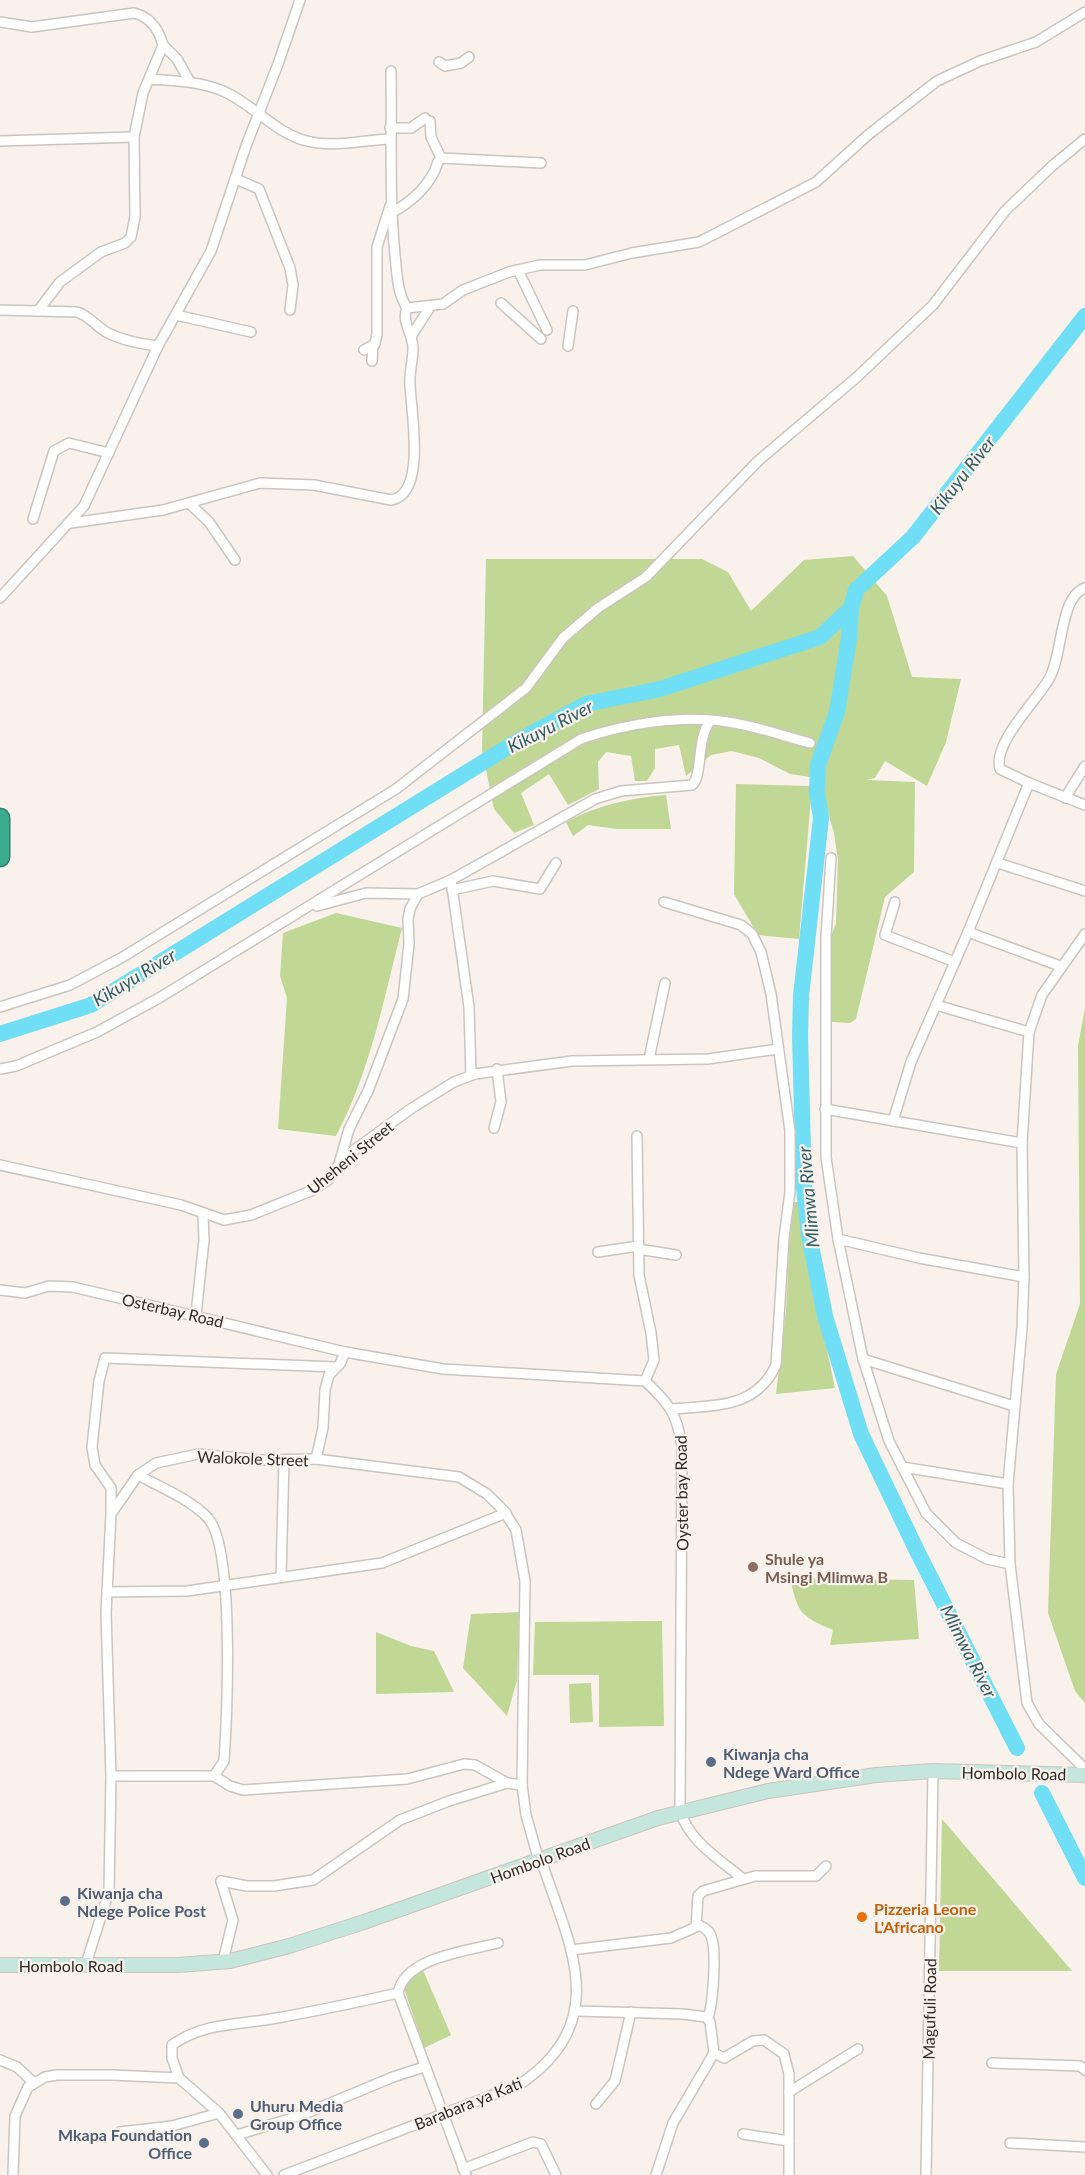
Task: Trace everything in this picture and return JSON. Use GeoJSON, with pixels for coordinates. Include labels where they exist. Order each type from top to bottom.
{"type":"FeatureCollection","features":[{"type":"Feature","properties":{"kind":"highway"},"geometry":{"type":"LineString","coordinates":[[0,818],[0,856]]}},
{"type":"Feature","properties":{"kind":"street"},"geometry":{"type":"LineString","coordinates":[[0,598],[71,523],[84,506],[158,346],[211,251],[300,0]]}},
{"type":"Feature","properties":{"kind":"street"},"geometry":{"type":"LineString","coordinates":[[407,308],[443,304],[480,283],[540,265],[585,265],[632,253],[699,242],[816,182],[868,135],[938,81],[980,62],[1035,42],[1085,12]]}},
{"type":"Feature","properties":{"kind":"street"},"geometry":{"type":"LineString","coordinates":[[0,22],[32,27],[134,13],[143,15],[153,24],[163,45],[177,59],[190,82]]}},
{"type":"Feature","properties":{"kind":"street"},"geometry":{"type":"LineString","coordinates":[[38,310],[60,282],[101,252],[125,243],[131,237],[135,217],[134,138],[143,93],[163,45]]}},
{"type":"Feature","properties":{"kind":"street"},"geometry":{"type":"LineString","coordinates":[[449,65],[469,57]]}},
{"type":"Feature","properties":{"kind":"street"},"geometry":{"type":"LineString","coordinates":[[71,523],[190,504],[260,483],[271,482],[315,485],[391,500],[400,499],[406,494],[414,449],[410,384],[412,335],[405,321],[407,308],[400,293],[397,276],[391,208],[391,71]]}},
{"type":"Feature","properties":{"kind":"street"},"geometry":{"type":"LineString","coordinates":[[150,79],[190,82],[223,91],[295,137],[307,141],[333,144],[390,139]]}},
{"type":"Feature","properties":{"kind":"street"},"geometry":{"type":"LineString","coordinates":[[390,128],[411,128],[428,120],[431,138],[441,158]]}},
{"type":"Feature","properties":{"kind":"street"},"geometry":{"type":"LineString","coordinates":[[0,141],[134,138]]}},
{"type":"Feature","properties":{"kind":"street"},"geometry":{"type":"LineString","coordinates":[[0,1007],[70,985],[121,958],[396,789],[526,688],[563,638],[598,608],[646,577],[758,461],[857,377],[933,305],[1010,205],[1085,139]]}},
{"type":"Feature","properties":{"kind":"street"},"geometry":{"type":"LineString","coordinates":[[372,361],[373,345],[377,334],[377,247],[381,227],[391,208],[412,200],[432,177],[437,161],[441,158],[541,163]]}},
{"type":"Feature","properties":{"kind":"street"},"geometry":{"type":"LineString","coordinates":[[236,179],[259,189],[290,268],[293,285],[290,310]]}},
{"type":"Feature","properties":{"kind":"street"},"geometry":{"type":"LineString","coordinates":[[518,270],[547,330]]}},
{"type":"Feature","properties":{"kind":"street"},"geometry":{"type":"LineString","coordinates":[[501,303],[541,339]]}},
{"type":"Feature","properties":{"kind":"street"},"geometry":{"type":"LineString","coordinates":[[412,335],[430,307]]}},
{"type":"Feature","properties":{"kind":"street"},"geometry":{"type":"LineString","coordinates":[[0,310],[38,310],[85,315],[106,332],[136,343],[158,346]]}},
{"type":"Feature","properties":{"kind":"street"},"geometry":{"type":"LineString","coordinates":[[568,346],[573,310]]}},
{"type":"Feature","properties":{"kind":"street"},"geometry":{"type":"LineString","coordinates":[[176,315],[251,332]]}},
{"type":"Feature","properties":{"kind":"street"},"geometry":{"type":"LineString","coordinates":[[364,350],[373,345]]}},
{"type":"Feature","properties":{"kind":"street"},"geometry":{"type":"LineString","coordinates":[[33,519],[54,451],[69,443],[109,453]]}},
{"type":"Feature","properties":{"kind":"street"},"geometry":{"type":"LineString","coordinates":[[190,504],[216,531],[235,560]]}},
{"type":"Feature","properties":{"kind":"street"},"geometry":{"type":"LineString","coordinates":[[1085,588],[1073,596],[1056,664],[1050,678],[1013,729],[998,757],[999,769],[1085,805]]}},
{"type":"Feature","properties":{"kind":"street"},"geometry":{"type":"LineString","coordinates":[[452,885],[595,799],[621,791],[692,784],[698,777],[702,732],[710,721]]}},
{"type":"Feature","properties":{"kind":"street"},"geometry":{"type":"LineString","coordinates":[[0,1069],[16,1066],[98,1032],[210,969],[581,739],[628,725],[710,721],[743,725],[810,743]]}},
{"type":"Feature","properties":{"kind":"street"},"geometry":{"type":"LineString","coordinates":[[1065,798],[1085,766]]}},
{"type":"Feature","properties":{"kind":"street"},"geometry":{"type":"LineString","coordinates":[[893,1121],[910,1062],[998,863],[1029,783]]}},
{"type":"Feature","properties":{"kind":"street"},"geometry":{"type":"LineString","coordinates":[[831,858],[826,937],[826,1157],[838,1239],[863,1359],[889,1441],[926,1513],[956,1543],[987,1559],[1010,1564]]}},
{"type":"Feature","properties":{"kind":"street"},"geometry":{"type":"LineString","coordinates":[[305,909],[366,893],[418,894],[452,885],[493,881],[540,889],[556,862]]}},
{"type":"Feature","properties":{"kind":"street"},"geometry":{"type":"LineString","coordinates":[[998,863],[1085,891]]}},
{"type":"Feature","properties":{"kind":"street"},"geometry":{"type":"LineString","coordinates":[[452,885],[469,1006],[471,1075]]}},
{"type":"Feature","properties":{"kind":"street"},"geometry":{"type":"LineString","coordinates":[[339,1164],[349,1129],[368,1091],[403,999],[409,944],[408,919],[410,909],[418,894]]}},
{"type":"Feature","properties":{"kind":"street"},"geometry":{"type":"LineString","coordinates":[[664,902],[727,920],[752,934],[761,952],[771,994],[790,1131],[790,1192],[784,1238],[776,1365],[769,1380],[755,1393],[741,1400],[672,1409]]}},
{"type":"Feature","properties":{"kind":"street"},"geometry":{"type":"LineString","coordinates":[[895,902],[885,935],[955,962]]}},
{"type":"Feature","properties":{"kind":"street"},"geometry":{"type":"LineString","coordinates":[[968,932],[1060,966]]}},
{"type":"Feature","properties":{"kind":"street"},"geometry":{"type":"LineString","coordinates":[[1085,934],[1060,966],[1042,995],[1029,1032],[1022,1143],[1024,1277],[1008,1484],[1010,1564],[1027,1702],[1040,1725],[1085,1769]]}},
{"type":"Feature","properties":{"kind":"street"},"geometry":{"type":"LineString","coordinates":[[649,1059],[665,983]]}},
{"type":"Feature","properties":{"kind":"street"},"geometry":{"type":"LineString","coordinates":[[936,1005],[1029,1032]]}},
{"type":"Feature","properties":{"kind":"street","name":"Uheheni Street"},"geometry":{"type":"LineString","coordinates":[[0,1165],[181,1205],[203,1215],[224,1220],[251,1215],[293,1200],[328,1179],[339,1164],[412,1108],[454,1082],[471,1075],[497,1069],[572,1061],[708,1059],[778,1049]]}},
{"type":"Feature","properties":{"kind":"street"},"geometry":{"type":"LineString","coordinates":[[494,1128],[501,1102],[497,1069]]}},
{"type":"Feature","properties":{"kind":"street"},"geometry":{"type":"LineString","coordinates":[[825,1109],[1022,1143]]}},
{"type":"Feature","properties":{"kind":"street"},"geometry":{"type":"LineString","coordinates":[[316,1460],[323,1428],[325,1390],[329,1375],[345,1352],[442,1369],[645,1381],[654,1360],[639,1275],[636,1136]]}},
{"type":"Feature","properties":{"kind":"street"},"geometry":{"type":"LineString","coordinates":[[196,1315],[204,1240],[203,1215]]}},
{"type":"Feature","properties":{"kind":"street"},"geometry":{"type":"LineString","coordinates":[[838,1239],[919,1258],[1024,1277]]}},
{"type":"Feature","properties":{"kind":"street"},"geometry":{"type":"LineString","coordinates":[[598,1252],[638,1248],[676,1255]]}},
{"type":"Feature","properties":{"kind":"street","name":"Osterbay Road"},"geometry":{"type":"LineString","coordinates":[[0,1290],[25,1293],[49,1286],[73,1287],[345,1352]]}},
{"type":"Feature","properties":{"kind":"street"},"geometry":{"type":"LineString","coordinates":[[86,1964],[109,1891],[111,1776],[107,1592],[111,1488],[95,1465],[92,1447],[99,1381],[105,1358],[336,1368]]}},
{"type":"Feature","properties":{"kind":"street"},"geometry":{"type":"LineString","coordinates":[[863,1359],[1014,1406]]}},
{"type":"Feature","properties":{"kind":"street","name":"Oyster bay Road"},"geometry":{"type":"LineString","coordinates":[[645,1381],[672,1409],[678,1422],[682,1446],[680,1811]]}},
{"type":"Feature","properties":{"kind":"street","name":"Walokole Street"},"geometry":{"type":"LineString","coordinates":[[111,1514],[138,1475],[156,1462],[198,1455],[316,1460],[459,1477],[487,1494],[506,1513],[516,1530],[525,1581],[522,1785],[526,1815],[540,1861]]}},
{"type":"Feature","properties":{"kind":"street"},"geometry":{"type":"LineString","coordinates":[[281,1576],[284,1460]]}},
{"type":"Feature","properties":{"kind":"street"},"geometry":{"type":"LineString","coordinates":[[902,1467],[1008,1484]]}},
{"type":"Feature","properties":{"kind":"street"},"geometry":{"type":"LineString","coordinates":[[138,1475],[208,1519],[220,1548],[225,1586],[226,1737],[224,1761],[214,1776]]}},
{"type":"Feature","properties":{"kind":"street"},"geometry":{"type":"LineString","coordinates":[[107,1592],[165,1593],[382,1563],[506,1513]]}},
{"type":"Feature","properties":{"kind":"street"},"geometry":{"type":"LineString","coordinates":[[111,1776],[214,1776],[230,1786],[243,1790],[407,1779],[464,1764],[475,1765],[507,1783],[522,1785]]}},
{"type":"Feature","properties":{"kind":"street","name":"Hombolo Road"},"geometry":{"type":"LineString","coordinates":[[0,1965],[178,1965],[223,1961],[289,1946],[680,1811],[768,1791],[876,1775],[933,1771],[1085,1775]]}},
{"type":"Feature","properties":{"kind":"street","name":"Magufuli Road"},"geometry":{"type":"LineString","coordinates":[[926,2175],[933,1771]]}},
{"type":"Feature","properties":{"kind":"street"},"geometry":{"type":"LineString","coordinates":[[223,1961],[233,1920],[221,1881],[247,1886],[274,1886],[314,1880],[400,1820],[449,1801],[507,1783]]}},
{"type":"Feature","properties":{"kind":"street"},"geometry":{"type":"LineString","coordinates":[[680,1811],[685,1824],[697,1840],[742,1878]]}},
{"type":"Feature","properties":{"kind":"street","name":"Barabara ya Kati"},"geometry":{"type":"LineString","coordinates":[[284,2175],[519,2085],[534,2075],[557,2051],[577,2011],[576,1968],[540,1861]]}},
{"type":"Feature","properties":{"kind":"street"},"geometry":{"type":"LineString","coordinates":[[571,1950],[671,1938],[690,1931],[697,1924],[698,1896],[703,1891],[742,1878],[808,1877],[822,1873],[826,1866]]}},
{"type":"Feature","properties":{"kind":"street"},"geometry":{"type":"LineString","coordinates":[[656,2175],[673,2123],[714,2053],[708,2018],[712,2006],[712,1941],[707,1931],[697,1924]]}},
{"type":"Feature","properties":{"kind":"street"},"geometry":{"type":"LineString","coordinates":[[498,1943],[419,1965],[400,1981],[398,1993],[441,2115],[465,2172],[533,2142],[541,2144],[547,2152],[556,2175]]}},
{"type":"Feature","properties":{"kind":"street"},"geometry":{"type":"LineString","coordinates":[[267,2175],[219,2113],[179,2078],[172,2058],[172,2045],[186,2035],[220,2024],[273,2019],[398,1993]]}},
{"type":"Feature","properties":{"kind":"street"},"geometry":{"type":"LineString","coordinates":[[577,2011],[684,2014],[708,2018]]}},
{"type":"Feature","properties":{"kind":"street"},"geometry":{"type":"LineString","coordinates":[[596,2104],[615,2082],[631,2013]]}},
{"type":"Feature","properties":{"kind":"street"},"geometry":{"type":"LineString","coordinates":[[714,2053],[724,2058],[753,2041],[764,2040],[784,2054],[788,2063],[789,2175]]}},
{"type":"Feature","properties":{"kind":"street"},"geometry":{"type":"LineString","coordinates":[[789,2092],[858,2049]]}},
{"type":"Feature","properties":{"kind":"street"},"geometry":{"type":"LineString","coordinates":[[0,2060],[17,2067],[34,2083]]}},
{"type":"Feature","properties":{"kind":"street"},"geometry":{"type":"LineString","coordinates":[[993,2063],[1080,2066],[1085,2070]]}},
{"type":"Feature","properties":{"kind":"street"},"geometry":{"type":"LineString","coordinates":[[237,2135],[302,2115],[393,2076],[424,2067]]}},
{"type":"Feature","properties":{"kind":"street"},"geometry":{"type":"LineString","coordinates":[[13,2175],[15,2116],[28,2087],[34,2083],[57,2075],[164,2075],[179,2078]]}},
{"type":"Feature","properties":{"kind":"street"},"geometry":{"type":"LineString","coordinates":[[120,2132],[182,2124],[219,2113]]}},
{"type":"Feature","properties":{"kind":"street"},"geometry":{"type":"LineString","coordinates":[[743,2133],[789,2141]]}},
{"type":"Feature","properties":{"kind":"street"},"geometry":{"type":"LineString","coordinates":[[1010,2143],[1085,2147]]}},
{"type":"Feature","properties":{"kind":"green space"},"geometry":{"type":"Polygon","coordinates":[[[853,556],[887,596],[912,677],[961,679],[946,742],[927,786],[885,761],[875,778],[867,780],[915,782],[914,872],[885,897],[856,1019],[850,1023],[831,1022],[830,949],[831,936],[836,923],[838,860],[834,833],[825,802],[824,779],[790,774],[759,758],[732,751],[711,755],[686,776],[679,745],[655,749],[655,768],[647,781],[635,781],[631,756],[606,752],[598,762],[599,789],[568,805],[549,774],[521,793],[534,825],[514,833],[494,809],[482,750],[486,559],[702,559],[728,572],[751,611],[804,560],[853,556]]]}},
{"type":"Feature","properties":{"kind":"green space"},"geometry":{"type":"Polygon","coordinates":[[[736,784],[812,786],[799,939],[758,935],[734,894],[736,784]]]}},
{"type":"Feature","properties":{"kind":"green space"},"geometry":{"type":"Polygon","coordinates":[[[666,795],[671,829],[617,829],[588,825],[573,836],[566,822],[614,803],[666,795]]]}},
{"type":"Feature","properties":{"kind":"green space"},"geometry":{"type":"Polygon","coordinates":[[[336,913],[402,928],[382,1008],[367,1061],[348,1112],[336,1136],[278,1129],[287,998],[280,976],[283,933],[336,913]]]}},
{"type":"Feature","properties":{"kind":"green space"},"geometry":{"type":"Polygon","coordinates":[[[1085,1008],[1085,1703],[1075,1691],[1048,1613],[1056,1374],[1080,1304],[1078,1046],[1085,1008]]]}},
{"type":"Feature","properties":{"kind":"green space"},"geometry":{"type":"Polygon","coordinates":[[[794,1202],[801,1202],[808,1258],[835,1388],[776,1394],[786,1311],[794,1202]]]}},
{"type":"Feature","properties":{"kind":"green space"},"geometry":{"type":"Polygon","coordinates":[[[790,1578],[914,1580],[919,1639],[830,1645],[833,1630],[813,1621],[802,1612],[795,1599],[790,1578]]]}},
{"type":"Feature","properties":{"kind":"green space"},"geometry":{"type":"Polygon","coordinates":[[[519,1612],[517,1680],[507,1716],[463,1668],[471,1614],[519,1612]]]}},
{"type":"Feature","properties":{"kind":"green space"},"geometry":{"type":"Polygon","coordinates":[[[662,1621],[664,1726],[599,1727],[599,1675],[533,1675],[535,1622],[662,1621]]]}},
{"type":"Feature","properties":{"kind":"green space"},"geometry":{"type":"Polygon","coordinates":[[[376,1632],[411,1646],[434,1651],[454,1692],[376,1694],[376,1632]]]}},
{"type":"Feature","properties":{"kind":"green space"},"geometry":{"type":"Polygon","coordinates":[[[591,1683],[593,1722],[570,1723],[569,1684],[591,1683]]]}},
{"type":"Feature","properties":{"kind":"green space"},"geometry":{"type":"Polygon","coordinates":[[[942,1819],[1072,1971],[939,1971],[942,1819]]]}},
{"type":"Feature","properties":{"kind":"green space"},"geometry":{"type":"Polygon","coordinates":[[[422,1968],[451,2035],[424,2048],[403,1985],[422,1968]]]}},
{"type":"Feature","properties":{"kind":"waterway","name":"Kikuyu River"},"geometry":{"type":"LineString","coordinates":[[0,1034],[91,1005],[516,742],[586,704],[660,689],[820,637],[851,608],[856,590],[913,537],[1085,316]]}},
{"type":"Feature","properties":{"kind":"waterway","name":"Mlimwa River"},"geometry":{"type":"LineString","coordinates":[[851,608],[849,638],[837,712],[818,765],[817,793],[821,818],[801,996],[804,1188],[809,1235],[825,1316],[861,1434],[917,1551],[1017,1748]]}},
{"type":"Feature","properties":{"kind":"waterway","name":"Mlimwa River"},"geometry":{"type":"LineString","coordinates":[[1042,1793],[1085,1878]]}},
{"type":"Feature","properties":{"kind":"place","name":"Shule ya Msingi Mlimwa B"},"geometry":{"type":"Point","coordinates":[753,1567]}},
{"type":"Feature","properties":{"kind":"place","name":"Kiwanja cha Ndege Ward Office"},"geometry":{"type":"Point","coordinates":[711,1762]}},
{"type":"Feature","properties":{"kind":"place","name":"Kiwanja cha Ndege Police Post"},"geometry":{"type":"Point","coordinates":[65,1901]}},
{"type":"Feature","properties":{"kind":"place","name":"Pizzeria Leone L'Africano"},"geometry":{"type":"Point","coordinates":[862,1917]}},
{"type":"Feature","properties":{"kind":"place","name":"Uhuru Media Group Office"},"geometry":{"type":"Point","coordinates":[238,2114]}},
{"type":"Feature","properties":{"kind":"place","name":"Mkapa Foundation Office"},"geometry":{"type":"Point","coordinates":[204,2143]}}]}
